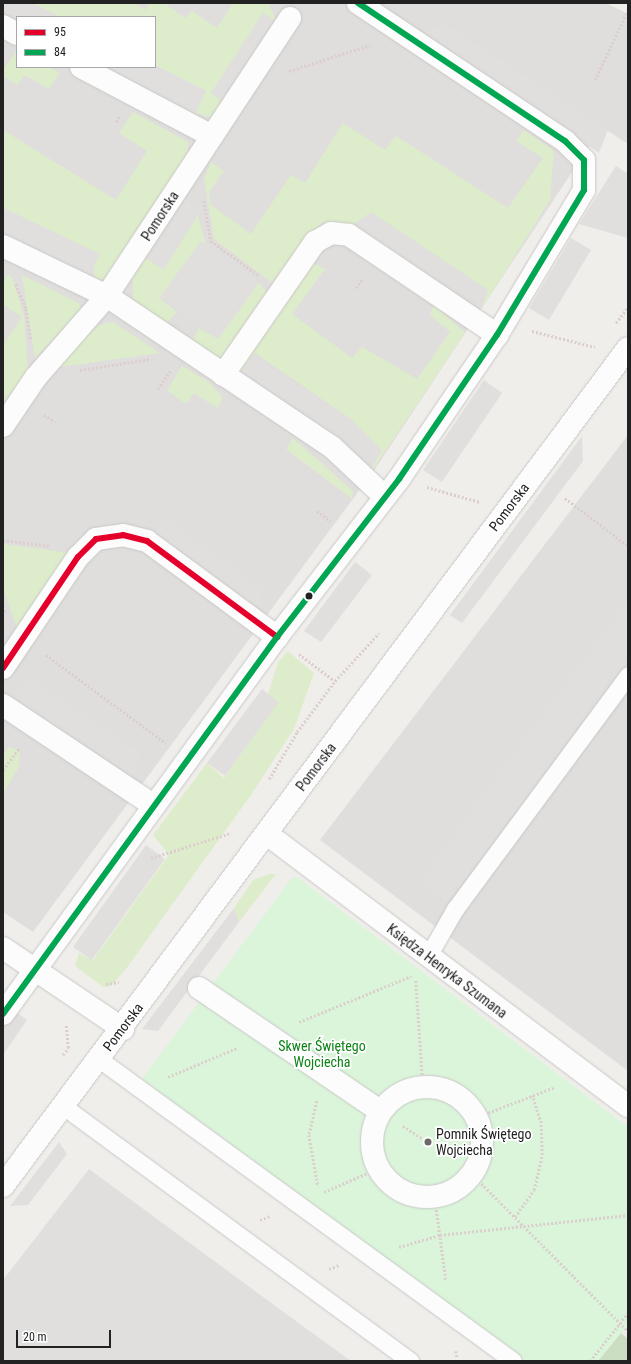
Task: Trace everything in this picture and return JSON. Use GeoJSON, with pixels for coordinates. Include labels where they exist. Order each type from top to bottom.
{"type":"FeatureCollection","features":[{"type":"Feature","properties":{"kind":"street"},"geometry":{"type":"LineString","coordinates":[[3,1014],[153,805],[277,637],[384,496],[399,479],[497,335],[507,316],[584,190],[584,160],[565,141],[358,3]]}},
{"type":"Feature","properties":{"kind":"street","name":"Pomorska"},"geometry":{"type":"LineString","coordinates":[[3,426],[36,377],[107,296],[290,18]]}},
{"type":"Feature","properties":{"kind":"street"},"geometry":{"type":"LineString","coordinates":[[3,26],[16,33]]}},
{"type":"Feature","properties":{"kind":"street"},"geometry":{"type":"LineString","coordinates":[[83,68],[212,136]]}},
{"type":"Feature","properties":{"kind":"street"},"geometry":{"type":"LineString","coordinates":[[223,375],[315,242],[331,233],[349,235],[497,335]]}},
{"type":"Feature","properties":{"kind":"street"},"geometry":{"type":"LineString","coordinates":[[3,246],[107,296],[332,447],[384,496]]}},
{"type":"Feature","properties":{"kind":"street","name":"Pomorska"},"geometry":{"type":"LineString","coordinates":[[3,1186],[122,1029],[628,348]]}},
{"type":"Feature","properties":{"kind":"street"},"geometry":{"type":"LineString","coordinates":[[3,668],[86,550],[96,539],[123,535],[147,541],[277,637]]}},
{"type":"Feature","properties":{"kind":"street"},"geometry":{"type":"LineString","coordinates":[[3,705],[153,805]]}},
{"type":"Feature","properties":{"kind":"street","name":"Księdza Henryka Szumana"},"geometry":{"type":"LineString","coordinates":[[267,834],[628,1106]]}},
{"type":"Feature","properties":{"kind":"street"},"geometry":{"type":"LineString","coordinates":[[3,948],[122,1029]]}},
{"type":"Feature","properties":{"kind":"street"},"geometry":{"type":"LineString","coordinates":[[200,988],[380,1111]]}},
{"type":"Feature","properties":{"kind":"street"},"geometry":{"type":"LineString","coordinates":[[423,1086],[442,1088],[461,1097],[477,1117],[482,1142],[481,1157],[473,1174],[454,1191],[435,1198],[416,1197],[399,1190],[377,1169],[372,1138],[380,1111],[397,1095],[423,1086]]}},
{"type":"Feature","properties":{"kind":"lane"},"geometry":{"type":"LineString","coordinates":[[428,956],[455,908],[628,675]]}},
{"type":"Feature","properties":{"kind":"lane"},"geometry":{"type":"LineString","coordinates":[[99,1059],[513,1361]]}},
{"type":"Feature","properties":{"kind":"lane"},"geometry":{"type":"LineString","coordinates":[[64,1106],[410,1361]]}},
{"type":"Feature","properties":{"kind":"path"},"geometry":{"type":"LineString","coordinates":[[594,80],[628,10]]}},
{"type":"Feature","properties":{"kind":"path"},"geometry":{"type":"LineString","coordinates":[[246,86],[404,33]]}},
{"type":"Feature","properties":{"kind":"path"},"geometry":{"type":"LineString","coordinates":[[202,194],[211,241],[281,292]]}},
{"type":"Feature","properties":{"kind":"path"},"geometry":{"type":"LineString","coordinates":[[14,280],[26,309],[36,377],[156,358]]}},
{"type":"Feature","properties":{"kind":"path"},"geometry":{"type":"LineString","coordinates":[[507,316],[534,332],[597,348]]}},
{"type":"Feature","properties":{"kind":"path"},"geometry":{"type":"LineString","coordinates":[[158,389],[174,365]]}},
{"type":"Feature","properties":{"kind":"path"},"geometry":{"type":"LineString","coordinates":[[399,479],[482,502]]}},
{"type":"Feature","properties":{"kind":"path"},"geometry":{"type":"LineString","coordinates":[[565,498],[628,546]]}},
{"type":"Feature","properties":{"kind":"path"},"geometry":{"type":"LineString","coordinates":[[317,512],[334,523]]}},
{"type":"Feature","properties":{"kind":"path"},"geometry":{"type":"LineString","coordinates":[[3,540],[86,550]]}},
{"type":"Feature","properties":{"kind":"path"},"geometry":{"type":"LineString","coordinates":[[23,638],[187,759]]}},
{"type":"Feature","properties":{"kind":"path"},"geometry":{"type":"LineString","coordinates":[[318,668],[336,681]]}},
{"type":"Feature","properties":{"kind":"path"},"geometry":{"type":"LineString","coordinates":[[3,770],[22,743]]}},
{"type":"Feature","properties":{"kind":"path"},"geometry":{"type":"LineString","coordinates":[[148,858],[231,833]]}},
{"type":"Feature","properties":{"kind":"path"},"geometry":{"type":"LineString","coordinates":[[415,975],[423,1086]]}},
{"type":"Feature","properties":{"kind":"path"},"geometry":{"type":"LineString","coordinates":[[320,1194],[312,1168],[308,1135],[314,1106],[330,1077]]}},
{"type":"Feature","properties":{"kind":"path"},"geometry":{"type":"LineString","coordinates":[[477,1117],[558,1086]]}},
{"type":"Feature","properties":{"kind":"path"},"geometry":{"type":"LineString","coordinates":[[515,1217],[534,1190],[542,1155],[541,1123],[532,1095]]}},
{"type":"Feature","properties":{"kind":"path"},"geometry":{"type":"LineString","coordinates":[[415,1134],[428,1142]]}},
{"type":"Feature","properties":{"kind":"path"},"geometry":{"type":"LineString","coordinates":[[473,1174],[619,1324],[628,1331]]}},
{"type":"Feature","properties":{"kind":"path"},"geometry":{"type":"LineString","coordinates":[[435,1198],[457,1357]]}},
{"type":"Feature","properties":{"kind":"path"},"geometry":{"type":"LineString","coordinates":[[302,1282],[368,1256],[440,1235],[628,1215]]}},
{"type":"Feature","properties":{"kind":"path"},"geometry":{"type":"LineString","coordinates":[[590,1361],[628,1313]]}},
{"type":"Feature","properties":{"kind":"shaded area"},"geometry":{"type":"Polygon","coordinates":[[[3,3],[606,3],[628,14],[628,144],[602,127],[375,469],[33,932],[3,912],[3,3]]]}},
{"type":"Feature","properties":{"kind":"shaded area"},"geometry":{"type":"Polygon","coordinates":[[[3,3],[32,3],[58,16],[16,16],[16,21],[3,14],[3,3]]]}},
{"type":"Feature","properties":{"kind":"shaded area"},"geometry":{"type":"Polygon","coordinates":[[[263,13],[278,23],[227,103],[211,93],[263,13]]]}},
{"type":"Feature","properties":{"kind":"shaded area"},"geometry":{"type":"Polygon","coordinates":[[[444,23],[608,130],[599,153],[421,34],[444,23]]]}},
{"type":"Feature","properties":{"kind":"shaded area"},"geometry":{"type":"Polygon","coordinates":[[[156,66],[206,91],[195,113],[107,68],[156,68],[156,66]]]}},
{"type":"Feature","properties":{"kind":"shaded area"},"geometry":{"type":"Polygon","coordinates":[[[616,166],[628,174],[628,238],[579,224],[616,166]]]}},
{"type":"Feature","properties":{"kind":"shaded area"},"geometry":{"type":"Polygon","coordinates":[[[182,198],[201,209],[163,269],[145,258],[182,198]]]}},
{"type":"Feature","properties":{"kind":"shaded area"},"geometry":{"type":"Polygon","coordinates":[[[3,208],[100,254],[90,275],[3,233],[3,208]]]}},
{"type":"Feature","properties":{"kind":"shaded area"},"geometry":{"type":"Polygon","coordinates":[[[371,212],[488,290],[478,310],[351,226],[371,212]]]}},
{"type":"Feature","properties":{"kind":"shaded area"},"geometry":{"type":"Polygon","coordinates":[[[571,238],[591,250],[549,320],[529,308],[571,238]]]}},
{"type":"Feature","properties":{"kind":"shaded area"},"geometry":{"type":"Polygon","coordinates":[[[201,241],[259,282],[218,339],[160,297],[201,241]]]}},
{"type":"Feature","properties":{"kind":"shaded area"},"geometry":{"type":"Polygon","coordinates":[[[252,355],[351,419],[382,450],[371,469],[240,374],[252,355]]]}},
{"type":"Feature","properties":{"kind":"shaded area"},"geometry":{"type":"Polygon","coordinates":[[[484,380],[502,393],[442,482],[423,470],[484,380]]]}},
{"type":"Feature","properties":{"kind":"shaded area"},"geometry":{"type":"Polygon","coordinates":[[[628,435],[628,1071],[320,840],[628,435]]]}},
{"type":"Feature","properties":{"kind":"shaded area"},"geometry":{"type":"Polygon","coordinates":[[[582,436],[583,461],[462,623],[450,615],[582,436]]]}},
{"type":"Feature","properties":{"kind":"shaded area"},"geometry":{"type":"Polygon","coordinates":[[[166,518],[262,588],[259,612],[149,530],[166,518]]]}},
{"type":"Feature","properties":{"kind":"shaded area"},"geometry":{"type":"Polygon","coordinates":[[[355,562],[372,575],[321,642],[304,631],[355,562]]]}},
{"type":"Feature","properties":{"kind":"shaded area"},"geometry":{"type":"Polygon","coordinates":[[[628,600],[628,660],[447,903],[418,882],[628,600]]]}},
{"type":"Feature","properties":{"kind":"shaded area"},"geometry":{"type":"Polygon","coordinates":[[[32,679],[141,754],[135,781],[11,697],[32,679]]]}},
{"type":"Feature","properties":{"kind":"shaded area"},"geometry":{"type":"Polygon","coordinates":[[[262,689],[279,702],[225,776],[207,763],[262,689]]]}},
{"type":"Feature","properties":{"kind":"shaded area"},"geometry":{"type":"Polygon","coordinates":[[[146,845],[165,859],[92,960],[73,947],[146,845]]]}},
{"type":"Feature","properties":{"kind":"shaded area"},"geometry":{"type":"Polygon","coordinates":[[[234,908],[239,922],[158,1031],[142,1029],[234,908]]]}},
{"type":"Feature","properties":{"kind":"shaded area"},"geometry":{"type":"Polygon","coordinates":[[[3,1003],[27,1020],[3,1055],[3,1003]]]}},
{"type":"Feature","properties":{"kind":"shaded area"},"geometry":{"type":"Polygon","coordinates":[[[59,1142],[67,1154],[28,1205],[10,1206],[59,1142]]]}},
{"type":"Feature","properties":{"kind":"shaded area"},"geometry":{"type":"Polygon","coordinates":[[[89,1169],[351,1361],[3,1361],[3,1280],[89,1169]]]}},
{"type":"Feature","properties":{"kind":"green space"},"geometry":{"type":"Polygon","coordinates":[[[32,3],[134,3],[145,10],[150,3],[164,3],[185,18],[192,11],[217,28],[233,3],[268,3],[277,22],[263,13],[211,93],[227,105],[217,119],[195,113],[206,91],[156,66],[156,16],[58,16],[32,3]]]}},
{"type":"Feature","properties":{"kind":"green space"},"geometry":{"type":"Polygon","coordinates":[[[16,52],[16,68],[50,68],[60,73],[49,89],[25,75],[17,85],[3,76],[3,70],[16,52]]]}},
{"type":"Feature","properties":{"kind":"green space"},"geometry":{"type":"Polygon","coordinates":[[[133,112],[188,142],[188,152],[143,230],[108,278],[99,280],[95,278],[93,269],[99,254],[3,208],[3,130],[116,200],[147,151],[119,133],[133,112]]]}},
{"type":"Feature","properties":{"kind":"green space"},"geometry":{"type":"Polygon","coordinates":[[[343,123],[385,150],[396,136],[508,208],[543,158],[516,141],[524,130],[554,151],[550,200],[481,310],[488,290],[352,225],[322,223],[307,236],[274,284],[214,239],[204,179],[211,162],[224,171],[209,192],[210,204],[251,234],[291,175],[305,183],[343,123]]]}},
{"type":"Feature","properties":{"kind":"green space"},"geometry":{"type":"Polygon","coordinates":[[[198,215],[206,245],[201,241],[160,299],[177,312],[167,323],[134,304],[132,278],[145,258],[164,269],[198,215]]]}},
{"type":"Feature","properties":{"kind":"green space"},"geometry":{"type":"Polygon","coordinates":[[[310,261],[325,269],[292,314],[352,358],[362,347],[417,379],[450,332],[430,315],[434,305],[465,333],[371,472],[351,419],[255,353],[240,374],[235,369],[310,261]]]}},
{"type":"Feature","properties":{"kind":"green space"},"geometry":{"type":"Polygon","coordinates":[[[8,274],[12,277],[24,316],[28,369],[3,404],[3,345],[22,317],[3,304],[3,283],[8,274]]]}},
{"type":"Feature","properties":{"kind":"green space"},"geometry":{"type":"Polygon","coordinates":[[[22,275],[80,304],[80,310],[35,358],[22,275]]]}},
{"type":"Feature","properties":{"kind":"green space"},"geometry":{"type":"Polygon","coordinates":[[[259,282],[268,294],[222,358],[191,344],[199,328],[218,339],[259,282]]]}},
{"type":"Feature","properties":{"kind":"green space"},"geometry":{"type":"Polygon","coordinates":[[[113,322],[160,353],[52,368],[99,325],[113,322]]]}},
{"type":"Feature","properties":{"kind":"green space"},"geometry":{"type":"Polygon","coordinates":[[[182,366],[210,383],[223,398],[217,408],[194,393],[186,404],[167,390],[182,366]]]}},
{"type":"Feature","properties":{"kind":"green space"},"geometry":{"type":"Polygon","coordinates":[[[293,438],[353,491],[352,499],[286,449],[293,438]]]}},
{"type":"Feature","properties":{"kind":"green space"},"geometry":{"type":"Polygon","coordinates":[[[3,544],[70,553],[17,628],[3,588],[3,544]]]}},
{"type":"Feature","properties":{"kind":"green space"},"geometry":{"type":"Polygon","coordinates":[[[288,651],[314,673],[294,729],[251,795],[126,969],[111,986],[103,987],[75,966],[79,953],[93,960],[169,855],[153,835],[207,763],[224,778],[278,702],[268,694],[278,662],[288,651]]]}},
{"type":"Feature","properties":{"kind":"green space"},"geometry":{"type":"Polygon","coordinates":[[[9,747],[20,751],[19,767],[3,793],[3,755],[9,747]]]}},
{"type":"Feature","properties":{"kind":"green space"},"geometry":{"type":"Polygon","coordinates":[[[269,874],[276,874],[239,922],[234,908],[253,880],[269,874]]]}},
{"type":"Feature","properties":{"kind":"green space","name":"Skwer Świętego Wojciecha"},"geometry":{"type":"Polygon","coordinates":[[[297,877],[628,1127],[628,1324],[598,1361],[526,1361],[142,1079],[291,879],[297,877]]]}},
{"type":"Feature","properties":{"kind":"green space"},"geometry":{"type":"Polygon","coordinates":[[[621,1333],[628,1339],[628,1361],[598,1361],[621,1333]]]}},
{"type":"Feature","properties":{"kind":"transit line","name":"84"},"geometry":{"type":"LineString","coordinates":[[3,1014],[277,637],[399,479],[497,335],[584,190],[584,160],[565,141],[358,3]]}},
{"type":"Feature","properties":{"kind":"transit line","name":"95"},"geometry":{"type":"LineString","coordinates":[[3,668],[78,557],[96,539],[123,535],[147,541],[277,637]]}},
{"type":"Feature","properties":{"kind":"place","name":"Pomnik Świętego Wojciecha"},"geometry":{"type":"Point","coordinates":[428,1142]}}]}
